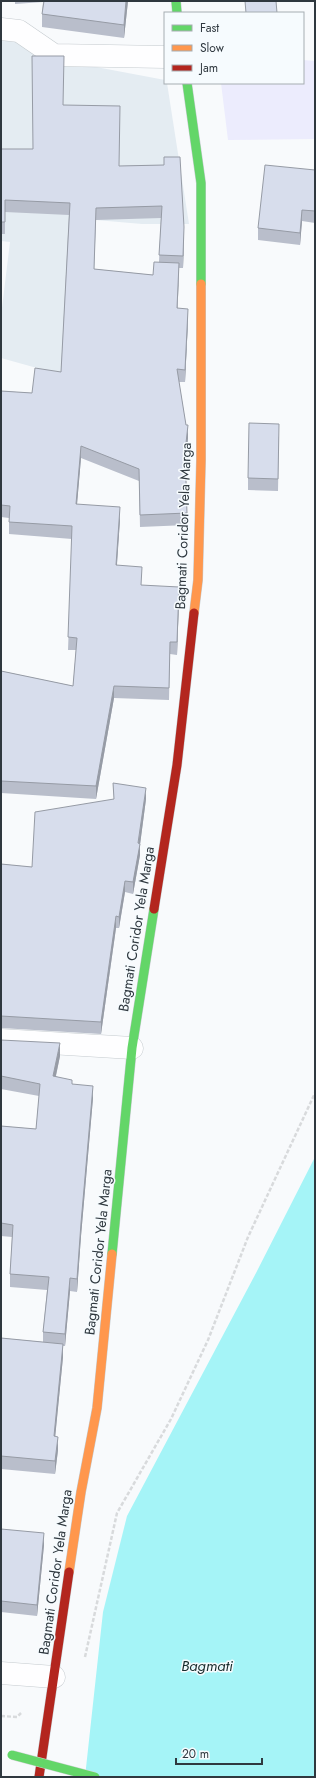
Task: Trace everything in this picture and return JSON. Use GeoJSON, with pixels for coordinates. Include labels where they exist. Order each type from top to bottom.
{"type":"FeatureCollection","features":[{"type":"Feature","properties":{"kind":"street"},"geometry":{"type":"LineString","coordinates":[[176,1],[177,12]]}},
{"type":"Feature","properties":{"kind":"street"},"geometry":{"type":"LineString","coordinates":[[1,29],[19,31],[54,55],[164,57]]}},
{"type":"Feature","properties":{"kind":"street","name":"Bagmati Coridor Yela Marga"},"geometry":{"type":"LineString","coordinates":[[39,1777],[81,1492],[97,1408],[132,1048],[177,765],[198,580],[201,183],[187,84]]}},
{"type":"Feature","properties":{"kind":"street"},"geometry":{"type":"LineString","coordinates":[[1,1040],[132,1048]]}},
{"type":"Feature","properties":{"kind":"street"},"geometry":{"type":"LineString","coordinates":[[1,1673],[54,1677]]}},
{"type":"Feature","properties":{"kind":"street"},"geometry":{"type":"LineString","coordinates":[[12,1755],[95,1777]]}},
{"type":"Feature","properties":{"kind":"path"},"geometry":{"type":"LineString","coordinates":[[54,1677],[83,1665],[117,1513],[171,1419],[204,1347],[248,1237],[315,1093]]}},
{"type":"Feature","properties":{"kind":"shaded area"},"geometry":{"type":"Polygon","coordinates":[[[23,37],[59,60],[164,80],[164,84],[167,84],[189,224],[142,224],[96,220],[94,281],[62,375],[1,358],[1,316],[10,242],[1,241],[1,38],[23,37]]]}},
{"type":"Feature","properties":{"kind":"shaded area"},"geometry":{"type":"Polygon","coordinates":[[[304,60],[315,61],[315,139],[228,140],[221,84],[304,84],[304,60]]]}},
{"type":"Feature","properties":{"kind":"water","name":"Bagmati"},"geometry":{"type":"Polygon","coordinates":[[[315,1157],[315,1777],[85,1777],[103,1612],[127,1516],[256,1273],[315,1157]]]}},
{"type":"Feature","properties":{"kind":"building"},"geometry":{"type":"Polygon","coordinates":[[[44,1],[126,1],[124,25],[42,14],[44,1]]]}},
{"type":"Feature","properties":{"kind":"building"},"geometry":{"type":"Polygon","coordinates":[[[245,1],[276,1],[277,12],[246,12],[245,1]]]}},
{"type":"Feature","properties":{"kind":"building"},"geometry":{"type":"Polygon","coordinates":[[[32,56],[64,56],[63,105],[120,106],[119,166],[164,165],[164,157],[180,157],[184,227],[183,256],[159,255],[162,206],[96,208],[94,269],[153,275],[154,262],[179,263],[177,308],[188,309],[185,370],[177,369],[186,425],[188,425],[185,452],[187,513],[140,515],[139,469],[81,446],[76,504],[120,507],[116,565],[142,567],[141,585],[179,587],[177,642],[170,642],[169,688],[114,686],[96,786],[1,781],[1,671],[73,686],[77,638],[68,637],[72,526],[9,522],[10,506],[1,505],[1,391],[32,393],[35,368],[61,372],[70,203],[5,200],[5,222],[1,222],[1,149],[33,149],[32,56]]]}},
{"type":"Feature","properties":{"kind":"building"},"geometry":{"type":"Polygon","coordinates":[[[265,165],[315,170],[315,211],[302,210],[300,233],[258,228],[265,165]]]}},
{"type":"Feature","properties":{"kind":"building"},"geometry":{"type":"Polygon","coordinates":[[[249,423],[279,424],[278,479],[248,478],[249,423]]]}},
{"type":"Feature","properties":{"kind":"building"},"geometry":{"type":"Polygon","coordinates":[[[113,783],[146,788],[138,843],[140,844],[133,882],[125,881],[119,917],[116,916],[101,1022],[1,1016],[1,864],[32,867],[35,812],[114,799],[113,783]]]}},
{"type":"Feature","properties":{"kind":"building"},"geometry":{"type":"Polygon","coordinates":[[[1,1040],[60,1043],[53,1076],[72,1080],[72,1084],[93,1086],[77,1279],[70,1278],[65,1334],[43,1332],[49,1277],[10,1274],[13,1225],[1,1223],[1,1126],[36,1129],[40,1084],[1,1076],[1,1040]]]}},
{"type":"Feature","properties":{"kind":"building"},"geometry":{"type":"Polygon","coordinates":[[[1,1338],[63,1344],[54,1436],[58,1437],[55,1461],[1,1456],[1,1338]]]}},
{"type":"Feature","properties":{"kind":"building"},"geometry":{"type":"Polygon","coordinates":[[[1,1529],[44,1533],[37,1605],[1,1601],[1,1529]]]}},
{"type":"Feature","properties":{"kind":"traffic: fast"},"geometry":{"type":"LineString","coordinates":[[176,1],[177,12]]}},
{"type":"Feature","properties":{"kind":"traffic: fast"},"geometry":{"type":"LineString","coordinates":[[187,84],[201,183],[201,284]]}},
{"type":"Feature","properties":{"kind":"traffic: fast"},"geometry":{"type":"LineString","coordinates":[[112,1254],[132,1048],[154,909]]}},
{"type":"Feature","properties":{"kind":"traffic: fast"},"geometry":{"type":"LineString","coordinates":[[12,1755],[95,1777]]}},
{"type":"Feature","properties":{"kind":"traffic: slow"},"geometry":{"type":"LineString","coordinates":[[194,613],[198,580],[201,460],[201,284]]}},
{"type":"Feature","properties":{"kind":"traffic: slow"},"geometry":{"type":"LineString","coordinates":[[69,1572],[81,1492],[97,1408],[112,1254]]}},
{"type":"Feature","properties":{"kind":"traffic: jam"},"geometry":{"type":"LineString","coordinates":[[154,909],[177,765],[194,613]]}},
{"type":"Feature","properties":{"kind":"traffic: jam"},"geometry":{"type":"LineString","coordinates":[[39,1777],[69,1572]]}}]}
